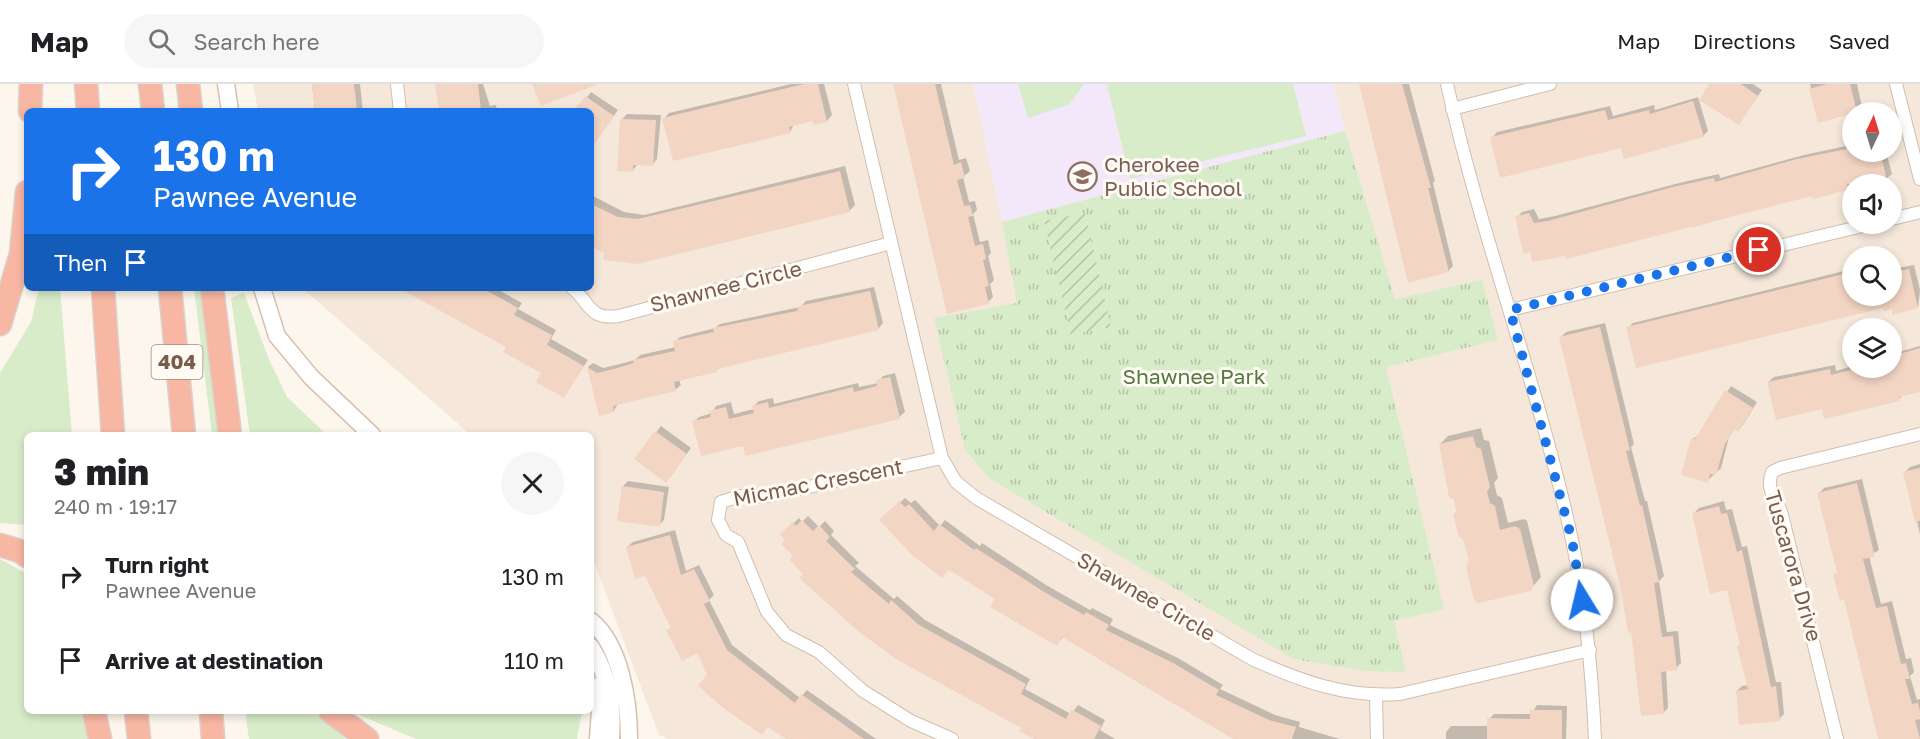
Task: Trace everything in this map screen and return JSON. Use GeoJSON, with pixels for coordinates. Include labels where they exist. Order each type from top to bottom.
{"type":"FeatureCollection","features":[{"type":"Feature","properties":{"kind":"highway"},"geometry":{"type":"LineString","coordinates":[[30,108],[31,84]]}},
{"type":"Feature","properties":{"kind":"highway"},"geometry":{"type":"LineString","coordinates":[[86,84],[88,108]]}},
{"type":"Feature","properties":{"kind":"highway"},"geometry":{"type":"LineString","coordinates":[[150,84],[153,108]]}},
{"type":"Feature","properties":{"kind":"highway"},"geometry":{"type":"LineString","coordinates":[[188,84],[191,108]]}},
{"type":"Feature","properties":{"kind":"highway"},"geometry":{"type":"LineString","coordinates":[[0,324],[21,254],[24,223]]}},
{"type":"Feature","properties":{"kind":"highway"},"geometry":{"type":"LineString","coordinates":[[103,291],[113,432]]}},
{"type":"Feature","properties":{"kind":"highway","name":"404"},"geometry":{"type":"LineString","coordinates":[[170,291],[184,432]]}},
{"type":"Feature","properties":{"kind":"highway"},"geometry":{"type":"LineString","coordinates":[[212,291],[230,432]]}},
{"type":"Feature","properties":{"kind":"highway"},"geometry":{"type":"LineString","coordinates":[[0,545],[24,554]]}},
{"type":"Feature","properties":{"kind":"highway"},"geometry":{"type":"LineString","coordinates":[[95,714],[100,739]]}},
{"type":"Feature","properties":{"kind":"highway"},"geometry":{"type":"LineString","coordinates":[[136,714],[139,739]]}},
{"type":"Feature","properties":{"kind":"highway"},"geometry":{"type":"LineString","coordinates":[[211,714],[213,739]]}},
{"type":"Feature","properties":{"kind":"highway"},"geometry":{"type":"LineString","coordinates":[[334,714],[367,739]]}},
{"type":"Feature","properties":{"kind":"street"},"geometry":{"type":"LineString","coordinates":[[226,84],[230,108]]}},
{"type":"Feature","properties":{"kind":"street"},"geometry":{"type":"LineString","coordinates":[[397,84],[400,108]]}},
{"type":"Feature","properties":{"kind":"street","name":"Shawnee Circle"},"geometry":{"type":"LineString","coordinates":[[854,84],[917,343],[942,458],[956,482],[976,498],[1252,659],[1309,683],[1376,696],[1417,690],[1476,674],[1538,664],[1590,650]]}},
{"type":"Feature","properties":{"kind":"street"},"geometry":{"type":"LineString","coordinates":[[1447,84],[1477,202],[1510,310],[1572,540],[1590,650],[1595,739]]}},
{"type":"Feature","properties":{"kind":"street"},"geometry":{"type":"LineString","coordinates":[[1452,109],[1550,84]]}},
{"type":"Feature","properties":{"kind":"street"},"geometry":{"type":"LineString","coordinates":[[1896,84],[1920,179]]}},
{"type":"Feature","properties":{"kind":"street"},"geometry":{"type":"LineString","coordinates":[[1902,216],[1920,212]]}},
{"type":"Feature","properties":{"kind":"street"},"geometry":{"type":"LineString","coordinates":[[1510,310],[1842,231]]}},
{"type":"Feature","properties":{"kind":"street","name":"Shawnee Circle"},"geometry":{"type":"LineString","coordinates":[[574,291],[589,309],[607,318],[891,243]]}},
{"type":"Feature","properties":{"kind":"street"},"geometry":{"type":"LineString","coordinates":[[263,291],[277,336],[311,377],[369,432]]}},
{"type":"Feature","properties":{"kind":"street","name":"Tuscarora Drive"},"geometry":{"type":"LineString","coordinates":[[1837,739],[1779,503],[1768,488],[1769,481],[1772,472],[1780,468],[1920,434]]}},
{"type":"Feature","properties":{"kind":"street","name":"Micmac Crescent"},"geometry":{"type":"LineString","coordinates":[[942,458],[763,497],[740,496],[721,502],[718,520],[726,535],[738,542],[759,595],[775,625],[786,635],[819,652],[863,691],[911,721],[952,739]]}},
{"type":"Feature","properties":{"kind":"street"},"geometry":{"type":"LineString","coordinates":[[594,625],[614,655],[627,704],[629,739]]}},
{"type":"Feature","properties":{"kind":"street"},"geometry":{"type":"LineString","coordinates":[[594,652],[608,684],[612,711],[611,739]]}},
{"type":"Feature","properties":{"kind":"street"},"geometry":{"type":"LineString","coordinates":[[594,673],[600,710],[598,739]]}},
{"type":"Feature","properties":{"kind":"street"},"geometry":{"type":"LineString","coordinates":[[1376,696],[1377,739]]}},
{"type":"Feature","properties":{"kind":"shaded area"},"geometry":{"type":"Polygon","coordinates":[[[253,84],[1920,84],[1920,739],[668,739],[659,735],[594,562],[594,432],[468,432],[305,291],[594,291],[594,108],[257,108],[253,84]]]}},
{"type":"Feature","properties":{"kind":"shaded area","name":"Cherokee Public School"},"geometry":{"type":"Polygon","coordinates":[[[973,84],[1333,84],[1345,131],[1002,222],[973,84]]]}},
{"type":"Feature","properties":{"kind":"green space"},"geometry":{"type":"Polygon","coordinates":[[[1018,84],[1084,84],[1070,104],[1028,118],[1018,84]]]}},
{"type":"Feature","properties":{"kind":"green space"},"geometry":{"type":"Polygon","coordinates":[[[1107,84],[1293,84],[1306,136],[1130,179],[1107,84]]]}},
{"type":"Feature","properties":{"kind":"green space","name":"Shawnee Park"},"geometry":{"type":"Polygon","coordinates":[[[1345,131],[1395,299],[1482,280],[1498,340],[1386,367],[1444,609],[1394,621],[1406,672],[1366,671],[1294,659],[990,479],[965,450],[934,318],[1017,303],[1002,222],[1345,131]]]}},
{"type":"Feature","properties":{"kind":"green space"},"geometry":{"type":"Polygon","coordinates":[[[1085,213],[1111,327],[1071,335],[1044,221],[1085,213]]]}},
{"type":"Feature","properties":{"kind":"green space"},"geometry":{"type":"Polygon","coordinates":[[[38,291],[60,291],[72,432],[24,432],[24,525],[0,523],[0,373],[31,322],[38,291]]]}},
{"type":"Feature","properties":{"kind":"green space"},"geometry":{"type":"Polygon","coordinates":[[[194,291],[202,291],[223,432],[212,432],[194,291]]]}},
{"type":"Feature","properties":{"kind":"green space"},"geometry":{"type":"Polygon","coordinates":[[[244,293],[268,357],[287,397],[324,432],[250,432],[231,298],[244,293]]]}},
{"type":"Feature","properties":{"kind":"green space"},"geometry":{"type":"Polygon","coordinates":[[[0,559],[24,572],[24,714],[83,714],[87,739],[0,739],[0,559]]]}},
{"type":"Feature","properties":{"kind":"green space"},"geometry":{"type":"Polygon","coordinates":[[[245,714],[318,714],[345,739],[249,739],[245,714]]]}},
{"type":"Feature","properties":{"kind":"green space"},"geometry":{"type":"Polygon","coordinates":[[[357,714],[581,714],[577,739],[416,739],[357,714]]]}},
{"type":"Feature","properties":{"kind":"building"},"geometry":{"type":"Polygon","coordinates":[[[312,84],[354,84],[357,108],[315,108],[312,84]]]}},
{"type":"Feature","properties":{"kind":"building"},"geometry":{"type":"Polygon","coordinates":[[[435,84],[478,84],[481,108],[439,108],[435,84]]]}},
{"type":"Feature","properties":{"kind":"building"},"geometry":{"type":"Polygon","coordinates":[[[532,84],[596,84],[596,85],[541,106],[532,84]]]}},
{"type":"Feature","properties":{"kind":"building"},"geometry":{"type":"Polygon","coordinates":[[[804,84],[818,84],[827,122],[814,125],[813,121],[789,127],[791,133],[673,161],[662,118],[804,84]]]}},
{"type":"Feature","properties":{"kind":"building"},"geometry":{"type":"Polygon","coordinates":[[[893,84],[935,84],[954,165],[961,162],[965,178],[957,180],[964,206],[970,205],[973,216],[968,217],[975,246],[983,244],[986,259],[983,260],[989,286],[985,287],[989,304],[947,314],[893,84]]]}},
{"type":"Feature","properties":{"kind":"building"},"geometry":{"type":"Polygon","coordinates":[[[1359,84],[1402,84],[1431,188],[1428,188],[1449,272],[1408,283],[1359,84]]]}},
{"type":"Feature","properties":{"kind":"building"},"geometry":{"type":"Polygon","coordinates":[[[1709,84],[1741,84],[1758,96],[1739,125],[1699,100],[1709,84]]]}},
{"type":"Feature","properties":{"kind":"building"},"geometry":{"type":"Polygon","coordinates":[[[1827,84],[1850,84],[1854,102],[1842,102],[1842,116],[1818,123],[1809,89],[1827,84]]]}},
{"type":"Feature","properties":{"kind":"building"},"geometry":{"type":"Polygon","coordinates":[[[585,96],[614,116],[594,145],[594,108],[576,108],[585,96]]]}},
{"type":"Feature","properties":{"kind":"building"},"geometry":{"type":"Polygon","coordinates":[[[1693,101],[1704,137],[1624,159],[1621,148],[1500,178],[1490,137],[1605,110],[1608,120],[1649,110],[1650,114],[1693,101]]]}},
{"type":"Feature","properties":{"kind":"building"},"geometry":{"type":"Polygon","coordinates":[[[620,119],[656,120],[653,166],[633,165],[633,172],[617,171],[620,119]]]}},
{"type":"Feature","properties":{"kind":"building"},"geometry":{"type":"Polygon","coordinates":[[[1842,150],[1842,162],[1882,162],[1886,174],[1842,174],[1842,192],[1813,199],[1812,196],[1566,259],[1565,256],[1532,262],[1530,252],[1523,254],[1515,216],[1529,213],[1534,223],[1548,221],[1673,187],[1714,178],[1715,182],[1797,159],[1842,150]]]}},
{"type":"Feature","properties":{"kind":"building"},"geometry":{"type":"Polygon","coordinates":[[[840,171],[850,212],[637,264],[603,260],[604,253],[594,248],[594,205],[618,217],[638,219],[840,171]]]}},
{"type":"Feature","properties":{"kind":"building"},"geometry":{"type":"Polygon","coordinates":[[[1909,269],[1918,308],[1892,315],[1892,309],[1884,311],[1883,308],[1636,368],[1626,327],[1842,274],[1842,306],[1902,306],[1902,271],[1909,269]]]}},
{"type":"Feature","properties":{"kind":"building"},"geometry":{"type":"Polygon","coordinates":[[[404,291],[487,291],[518,308],[514,315],[552,335],[547,345],[584,366],[564,398],[536,382],[541,373],[503,352],[506,347],[404,291]]]}},
{"type":"Feature","properties":{"kind":"building"},"geometry":{"type":"Polygon","coordinates":[[[870,291],[879,330],[717,369],[717,372],[674,382],[676,391],[613,406],[614,412],[599,416],[587,367],[597,373],[614,369],[634,363],[633,360],[675,351],[673,341],[714,332],[713,328],[797,311],[799,306],[870,291]]]}},
{"type":"Feature","properties":{"kind":"building"},"geometry":{"type":"Polygon","coordinates":[[[1600,327],[1630,450],[1626,451],[1640,506],[1642,505],[1659,582],[1654,583],[1662,637],[1673,636],[1677,670],[1661,672],[1664,714],[1641,716],[1631,632],[1628,633],[1621,590],[1559,337],[1600,327]]]}},
{"type":"Feature","properties":{"kind":"building"},"geometry":{"type":"Polygon","coordinates":[[[1920,348],[1920,392],[1899,397],[1900,401],[1824,419],[1822,409],[1776,420],[1767,382],[1830,369],[1831,375],[1842,372],[1842,378],[1902,378],[1902,353],[1920,348]]]}},
{"type":"Feature","properties":{"kind":"building"},"geometry":{"type":"Polygon","coordinates":[[[890,377],[900,419],[745,456],[743,446],[701,456],[692,421],[711,417],[709,411],[726,407],[729,419],[754,413],[752,406],[768,402],[769,408],[853,387],[854,392],[877,386],[876,380],[890,377]]]}},
{"type":"Feature","properties":{"kind":"building"},"geometry":{"type":"Polygon","coordinates":[[[1725,390],[1753,408],[1738,432],[1734,429],[1725,444],[1716,475],[1710,474],[1708,483],[1681,475],[1691,438],[1695,439],[1725,390]]]}},
{"type":"Feature","properties":{"kind":"building"},"geometry":{"type":"Polygon","coordinates":[[[655,431],[687,454],[666,483],[634,459],[655,431]]]}},
{"type":"Feature","properties":{"kind":"building"},"geometry":{"type":"Polygon","coordinates":[[[1473,436],[1476,447],[1481,449],[1490,487],[1487,492],[1490,503],[1495,506],[1500,530],[1515,526],[1520,529],[1534,586],[1530,591],[1479,603],[1474,601],[1466,567],[1469,561],[1453,515],[1456,511],[1454,500],[1449,497],[1439,444],[1473,436]]]}},
{"type":"Feature","properties":{"kind":"building"},"geometry":{"type":"Polygon","coordinates":[[[1920,468],[1920,521],[1915,522],[1903,472],[1920,468]]]}},
{"type":"Feature","properties":{"kind":"building"},"geometry":{"type":"Polygon","coordinates":[[[1857,483],[1875,557],[1863,559],[1876,608],[1887,606],[1901,664],[1906,663],[1910,679],[1905,679],[1912,704],[1918,703],[1920,712],[1920,719],[1915,720],[1920,739],[1878,739],[1844,600],[1840,601],[1833,574],[1837,573],[1817,493],[1857,483]]]}},
{"type":"Feature","properties":{"kind":"building"},"geometry":{"type":"Polygon","coordinates":[[[622,486],[664,492],[660,527],[617,521],[622,486]]]}},
{"type":"Feature","properties":{"kind":"building"},"geometry":{"type":"Polygon","coordinates":[[[899,501],[905,507],[909,504],[934,531],[939,524],[974,550],[976,548],[1041,590],[1084,615],[1086,612],[1109,625],[1106,630],[1173,663],[1219,690],[1216,695],[1269,720],[1296,727],[1292,739],[1233,739],[1062,637],[1057,646],[990,607],[995,599],[949,570],[942,578],[913,556],[879,520],[899,501]]]}},
{"type":"Feature","properties":{"kind":"building"},"geometry":{"type":"Polygon","coordinates":[[[1719,506],[1721,514],[1727,513],[1737,552],[1742,550],[1771,687],[1776,686],[1780,721],[1739,725],[1736,691],[1748,689],[1737,646],[1740,645],[1727,590],[1710,594],[1692,513],[1719,506]]]}},
{"type":"Feature","properties":{"kind":"building"},"geometry":{"type":"Polygon","coordinates":[[[802,520],[813,531],[819,525],[830,537],[826,541],[855,569],[851,572],[889,604],[891,600],[919,625],[1026,684],[1021,694],[1066,719],[1071,709],[1101,726],[1094,739],[1034,739],[1019,731],[1021,728],[896,659],[859,632],[799,578],[803,574],[790,560],[793,556],[781,544],[785,540],[780,534],[793,522],[796,526],[802,520]]]}},
{"type":"Feature","properties":{"kind":"building"},"geometry":{"type":"Polygon","coordinates":[[[670,535],[681,575],[694,569],[710,601],[704,604],[727,650],[795,703],[801,694],[864,739],[786,739],[768,727],[762,735],[723,708],[698,686],[707,674],[697,653],[682,661],[666,630],[671,628],[645,576],[635,579],[626,547],[670,535]]]}},
{"type":"Feature","properties":{"kind":"building"},"geometry":{"type":"Polygon","coordinates":[[[1530,710],[1562,710],[1562,739],[1487,739],[1487,718],[1530,719],[1530,710]]]}},
{"type":"Feature","properties":{"kind":"place","name":"Cherokee Public School"},"geometry":{"type":"Point","coordinates":[1083,177]}},
{"type":"Feature","properties":{"kind":"route"},"geometry":{"type":"LineString","coordinates":[[1582,600],[1572,540],[1529,373],[1510,310],[1759,250]]}}]}
